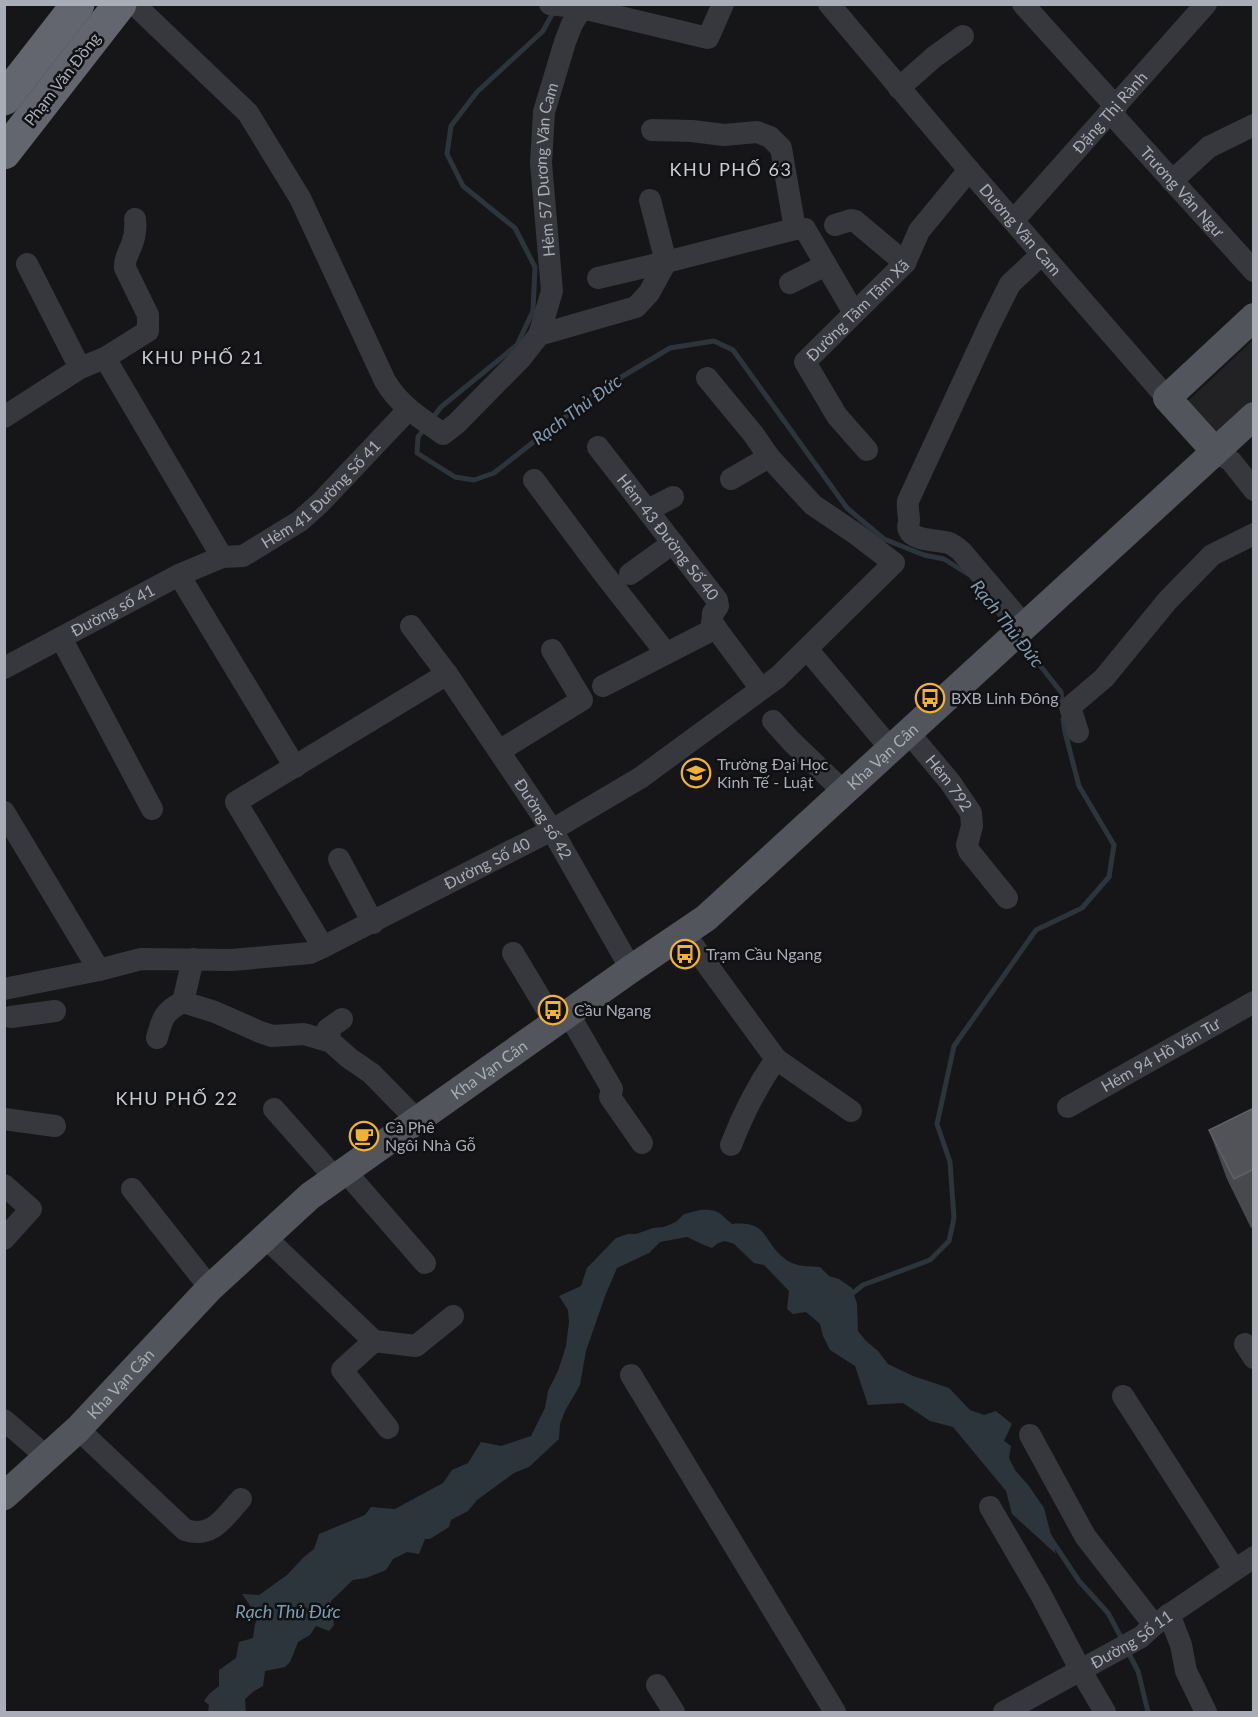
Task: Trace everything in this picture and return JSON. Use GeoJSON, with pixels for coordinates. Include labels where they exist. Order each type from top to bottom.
{"type":"FeatureCollection","features":[{"type":"Feature","properties":{"kind":"highway","name":"Phạm Văn Đồng"},"geometry":{"type":"LineString","coordinates":[[4,99],[78,4]]}},
{"type":"Feature","properties":{"kind":"highway","name":"Phạm Văn Đồng"},"geometry":{"type":"LineString","coordinates":[[4,153],[120,4]]}},
{"type":"Feature","properties":{"kind":"main road"},"geometry":{"type":"LineString","coordinates":[[1167,398],[1254,317]]}},
{"type":"Feature","properties":{"kind":"main road","name":"Dương Văn Cam"},"geometry":{"type":"LineString","coordinates":[[1167,398],[1215,451]]}},
{"type":"Feature","properties":{"kind":"main road"},"geometry":{"type":"LineString","coordinates":[[1024,625],[1254,416]]}},
{"type":"Feature","properties":{"kind":"main road","name":"Kha Vạn Cân"},"geometry":{"type":"LineString","coordinates":[[4,1496],[78,1429],[210,1288],[310,1196],[706,918],[988,661],[1024,625]]}},
{"type":"Feature","properties":{"kind":"street"},"geometry":{"type":"LineString","coordinates":[[134,4],[248,113],[300,198],[394,396],[408,410],[443,434],[456,424],[513,366],[539,335],[636,307],[649,293],[666,262],[650,200]]}},
{"type":"Feature","properties":{"kind":"street"},"geometry":{"type":"LineString","coordinates":[[550,4],[582,8],[708,38],[723,4]]}},
{"type":"Feature","properties":{"kind":"street","name":"Dương Văn Cam"},"geometry":{"type":"LineString","coordinates":[[829,4],[969,170],[1167,398]]}},
{"type":"Feature","properties":{"kind":"street","name":"Đặng Thị Rành"},"geometry":{"type":"LineString","coordinates":[[1014,220],[1206,4]]}},
{"type":"Feature","properties":{"kind":"street","name":"Trương Văn Ngư"},"geometry":{"type":"LineString","coordinates":[[1027,6],[1172,181],[1254,271]]}},
{"type":"Feature","properties":{"kind":"street","name":"Hẻm 57 Dương Văn Cam"},"geometry":{"type":"LineString","coordinates":[[539,335],[552,291],[541,163],[544,112],[572,24],[582,8]]}},
{"type":"Feature","properties":{"kind":"street"},"geometry":{"type":"LineString","coordinates":[[899,88],[934,57],[963,36]]}},
{"type":"Feature","properties":{"kind":"street"},"geometry":{"type":"LineString","coordinates":[[1172,181],[1209,147],[1254,125]]}},
{"type":"Feature","properties":{"kind":"street"},"geometry":{"type":"LineString","coordinates":[[652,130],[724,135],[757,132],[770,137],[781,148],[795,229]]}},
{"type":"Feature","properties":{"kind":"street","name":"Đường Tâm Tâm Xã"},"geometry":{"type":"LineString","coordinates":[[867,450],[837,416],[805,362],[905,263],[919,231],[969,170]]}},
{"type":"Feature","properties":{"kind":"street"},"geometry":{"type":"LineString","coordinates":[[4,417],[80,368],[105,358],[148,331],[148,315],[125,268],[124,261],[132,245],[136,228],[135,219]]}},
{"type":"Feature","properties":{"kind":"street"},"geometry":{"type":"LineString","coordinates":[[835,225],[855,221],[905,263]]}},
{"type":"Feature","properties":{"kind":"street"},"geometry":{"type":"LineString","coordinates":[[598,278],[795,229],[806,229],[854,313]]}},
{"type":"Feature","properties":{"kind":"street"},"geometry":{"type":"LineString","coordinates":[[1024,625],[962,551],[954,545],[911,534],[908,528],[907,510],[908,501],[1010,284],[1042,254]]}},
{"type":"Feature","properties":{"kind":"street"},"geometry":{"type":"LineString","coordinates":[[27,264],[80,368]]}},
{"type":"Feature","properties":{"kind":"street"},"geometry":{"type":"LineString","coordinates":[[790,283],[826,265]]}},
{"type":"Feature","properties":{"kind":"street"},"geometry":{"type":"LineString","coordinates":[[105,358],[222,557]]}},
{"type":"Feature","properties":{"kind":"street"},"geometry":{"type":"LineString","coordinates":[[707,378],[769,457],[731,480]]}},
{"type":"Feature","properties":{"kind":"street","name":"Hẻm 41 Đường Số 41"},"geometry":{"type":"LineString","coordinates":[[222,557],[243,556],[300,521],[408,410]]}},
{"type":"Feature","properties":{"kind":"street","name":"Hẻm 43 Đường Số 40"},"geometry":{"type":"LineString","coordinates":[[598,447],[717,600],[718,606],[712,618],[712,623],[716,628]]}},
{"type":"Feature","properties":{"kind":"street"},"geometry":{"type":"LineString","coordinates":[[1215,451],[1231,461],[1254,490]]}},
{"type":"Feature","properties":{"kind":"street","name":"Đường Số 40"},"geometry":{"type":"LineString","coordinates":[[7,988],[99,970],[141,958],[232,960],[310,953],[373,923],[552,830],[640,778],[761,689],[812,656],[894,564],[856,534],[813,506],[769,457]]}},
{"type":"Feature","properties":{"kind":"street"},"geometry":{"type":"LineString","coordinates":[[534,480],[666,653]]}},
{"type":"Feature","properties":{"kind":"street"},"geometry":{"type":"LineString","coordinates":[[648,510],[673,497]]}},
{"type":"Feature","properties":{"kind":"street"},"geometry":{"type":"LineString","coordinates":[[1078,732],[1070,707],[1104,678],[1168,600],[1212,555],[1254,534]]}},
{"type":"Feature","properties":{"kind":"street"},"geometry":{"type":"LineString","coordinates":[[630,574],[673,543]]}},
{"type":"Feature","properties":{"kind":"street","name":"Đường số 41"},"geometry":{"type":"LineString","coordinates":[[4,668],[179,575],[222,557]]}},
{"type":"Feature","properties":{"kind":"street"},"geometry":{"type":"LineString","coordinates":[[179,575],[295,767]]}},
{"type":"Feature","properties":{"kind":"street","name":"Đường số 42"},"geometry":{"type":"LineString","coordinates":[[411,626],[447,674],[552,830],[632,969]]}},
{"type":"Feature","properties":{"kind":"street"},"geometry":{"type":"LineString","coordinates":[[603,686],[716,628],[761,689]]}},
{"type":"Feature","properties":{"kind":"street"},"geometry":{"type":"LineString","coordinates":[[61,638],[152,809]]}},
{"type":"Feature","properties":{"kind":"street"},"geometry":{"type":"LineString","coordinates":[[499,751],[582,700],[552,650]]}},
{"type":"Feature","properties":{"kind":"street","name":"Hẻm 792"},"geometry":{"type":"LineString","coordinates":[[812,656],[900,741],[950,782],[971,813],[972,826],[967,844],[969,851],[1007,898]]}},
{"type":"Feature","properties":{"kind":"street"},"geometry":{"type":"LineString","coordinates":[[323,947],[236,802],[447,674]]}},
{"type":"Feature","properties":{"kind":"street"},"geometry":{"type":"LineString","coordinates":[[773,721],[844,792]]}},
{"type":"Feature","properties":{"kind":"street"},"geometry":{"type":"LineString","coordinates":[[4,812],[99,970]]}},
{"type":"Feature","properties":{"kind":"street"},"geometry":{"type":"LineString","coordinates":[[339,859],[373,923]]}},
{"type":"Feature","properties":{"kind":"street"},"geometry":{"type":"LineString","coordinates":[[684,933],[776,1059],[851,1111]]}},
{"type":"Feature","properties":{"kind":"street"},"geometry":{"type":"LineString","coordinates":[[513,953],[612,1089],[610,1097],[642,1143]]}},
{"type":"Feature","properties":{"kind":"street"},"geometry":{"type":"LineString","coordinates":[[183,1002],[193,959]]}},
{"type":"Feature","properties":{"kind":"street"},"geometry":{"type":"LineString","coordinates":[[7,988],[8,1017],[55,1011]]}},
{"type":"Feature","properties":{"kind":"street"},"geometry":{"type":"LineString","coordinates":[[157,1038],[170,1008],[183,1002],[215,1012],[272,1036],[317,1037],[331,1042],[349,1059],[371,1072],[417,1120]]}},
{"type":"Feature","properties":{"kind":"street","name":"Hẻm 94 Hồ Văn Tư"},"geometry":{"type":"LineString","coordinates":[[1068,1107],[1254,1002]]}},
{"type":"Feature","properties":{"kind":"street"},"geometry":{"type":"LineString","coordinates":[[331,1042],[328,1029],[342,1020]]}},
{"type":"Feature","properties":{"kind":"street"},"geometry":{"type":"LineString","coordinates":[[731,1145],[752,1095],[776,1059]]}},
{"type":"Feature","properties":{"kind":"street"},"geometry":{"type":"LineString","coordinates":[[274,1108],[426,1263]]}},
{"type":"Feature","properties":{"kind":"street"},"geometry":{"type":"LineString","coordinates":[[4,1119],[55,1126]]}},
{"type":"Feature","properties":{"kind":"street"},"geometry":{"type":"LineString","coordinates":[[4,1185],[31,1209],[4,1239]]}},
{"type":"Feature","properties":{"kind":"street"},"geometry":{"type":"LineString","coordinates":[[132,1189],[210,1288]]}},
{"type":"Feature","properties":{"kind":"street"},"geometry":{"type":"LineString","coordinates":[[265,1237],[374,1341],[416,1346],[453,1316]]}},
{"type":"Feature","properties":{"kind":"street"},"geometry":{"type":"LineString","coordinates":[[374,1341],[342,1370],[388,1428]]}},
{"type":"Feature","properties":{"kind":"street"},"geometry":{"type":"LineString","coordinates":[[631,1375],[835,1713]]}},
{"type":"Feature","properties":{"kind":"street"},"geometry":{"type":"LineString","coordinates":[[1123,1396],[1234,1569]]}},
{"type":"Feature","properties":{"kind":"street"},"geometry":{"type":"LineString","coordinates":[[4,1420],[48,1458]]}},
{"type":"Feature","properties":{"kind":"street"},"geometry":{"type":"LineString","coordinates":[[78,1429],[185,1530],[195,1533],[205,1532],[214,1527],[241,1499]]}},
{"type":"Feature","properties":{"kind":"street"},"geometry":{"type":"LineString","coordinates":[[1030,1435],[1085,1536],[1155,1625],[1181,1645],[1186,1671],[1206,1713]]}},
{"type":"Feature","properties":{"kind":"street"},"geometry":{"type":"LineString","coordinates":[[990,1508],[1084,1669],[1105,1713]]}},
{"type":"Feature","properties":{"kind":"street","name":"Đường Số 11"},"geometry":{"type":"LineString","coordinates":[[1004,1713],[1043,1704],[1084,1669],[1155,1625],[1254,1557]]}},
{"type":"Feature","properties":{"kind":"street"},"geometry":{"type":"LineString","coordinates":[[657,1685],[674,1713]]}},
{"type":"Feature","properties":{"kind":"shaded area"},"geometry":{"type":"Polygon","coordinates":[[[1253,340],[1253,404],[1220,435],[1188,401],[1253,340]]]}},
{"type":"Feature","properties":{"kind":"water","name":"Rạch Thủ Đức"},"geometry":{"type":"Polygon","coordinates":[[[700,1210],[718,1212],[732,1224],[754,1226],[761,1230],[782,1257],[802,1266],[820,1267],[829,1276],[839,1279],[852,1288],[857,1304],[858,1331],[888,1364],[913,1376],[949,1388],[970,1410],[984,1415],[996,1411],[1012,1424],[1004,1441],[1011,1446],[1009,1458],[1015,1470],[1044,1508],[1056,1554],[1012,1514],[1006,1491],[953,1427],[930,1421],[903,1403],[868,1405],[855,1366],[830,1350],[820,1324],[806,1312],[793,1314],[787,1309],[789,1291],[764,1265],[754,1263],[734,1244],[725,1241],[712,1248],[687,1237],[660,1242],[649,1253],[617,1268],[586,1351],[580,1385],[560,1424],[559,1439],[529,1467],[514,1473],[477,1500],[468,1511],[451,1520],[449,1527],[430,1539],[425,1539],[419,1554],[407,1552],[393,1559],[386,1570],[366,1578],[353,1580],[331,1601],[334,1625],[329,1631],[316,1626],[310,1635],[298,1642],[290,1662],[285,1667],[265,1671],[263,1686],[245,1699],[246,1712],[208,1712],[209,1705],[204,1701],[219,1686],[219,1670],[236,1658],[239,1642],[253,1638],[258,1617],[242,1594],[259,1595],[287,1575],[314,1549],[319,1534],[365,1515],[371,1507],[395,1509],[443,1483],[452,1470],[468,1463],[481,1442],[501,1446],[531,1436],[545,1408],[548,1391],[558,1371],[566,1346],[568,1310],[559,1296],[581,1286],[587,1268],[616,1238],[664,1227],[676,1222],[684,1214],[700,1210]]]}},
{"type":"Feature","properties":{"kind":"building"},"geometry":{"type":"Polygon","coordinates":[[[1254,1108],[1254,1169],[1234,1179],[1209,1130],[1254,1108]]]}},
{"type":"Feature","properties":{"kind":"waterway","name":"Rạch Thủ Đức"},"geometry":{"type":"LineString","coordinates":[[432,419],[441,407],[517,345],[533,311],[535,267],[515,228],[463,186],[447,154],[451,126],[477,92],[543,31],[555,9]]}},
{"type":"Feature","properties":{"kind":"waterway","name":"Rạch Thủ Đức"},"geometry":{"type":"LineString","coordinates":[[424,429],[418,437],[417,453],[455,477],[474,480],[494,473],[598,391],[670,348],[714,341],[733,350],[847,508],[884,539],[924,555],[944,559],[968,574]]}},
{"type":"Feature","properties":{"kind":"waterway","name":"Rạch Thủ Đức"},"geometry":{"type":"LineString","coordinates":[[992,605],[1010,628]]}},
{"type":"Feature","properties":{"kind":"waterway","name":"Rạch Thủ Đức"},"geometry":{"type":"LineString","coordinates":[[1020,640],[1061,692],[1062,707]]}},
{"type":"Feature","properties":{"kind":"waterway","name":"Rạch Thủ Đức"},"geometry":{"type":"LineString","coordinates":[[849,1296],[863,1285],[930,1260],[949,1241],[954,1218],[950,1162],[937,1124],[954,1046],[1036,930],[1082,908],[1109,877],[1114,845],[1079,786],[1063,719]]}},
{"type":"Feature","properties":{"kind":"waterway"},"geometry":{"type":"LineString","coordinates":[[1049,1536],[1079,1581],[1108,1613],[1123,1641]]}},
{"type":"Feature","properties":{"kind":"waterway"},"geometry":{"type":"LineString","coordinates":[[1128,1652],[1138,1671],[1148,1712]]}},
{"type":"Feature","properties":{"kind":"place","name":"BXB Linh Đông"},"geometry":{"type":"Point","coordinates":[930,698]}},
{"type":"Feature","properties":{"kind":"place","name":"Trường Đại Học Kinh Tế - Luật"},"geometry":{"type":"Point","coordinates":[696,773]}},
{"type":"Feature","properties":{"kind":"place","name":"Trạm Cầu Ngang"},"geometry":{"type":"Point","coordinates":[685,954]}},
{"type":"Feature","properties":{"kind":"place","name":"Cầu Ngang"},"geometry":{"type":"Point","coordinates":[553,1010]}},
{"type":"Feature","properties":{"kind":"place","name":"Cà Phê Ngôi Nhà Gỗ"},"geometry":{"type":"Point","coordinates":[364,1136]}},
{"type":"Feature","properties":{"kind":"district","name":"KHU PHỐ 63"},"geometry":{"type":"Point","coordinates":[731,170]}},
{"type":"Feature","properties":{"kind":"district","name":"KHU PHỐ 21"},"geometry":{"type":"Point","coordinates":[203,358]}},
{"type":"Feature","properties":{"kind":"district","name":"KHU PHỐ 22"},"geometry":{"type":"Point","coordinates":[177,1099]}}]}
